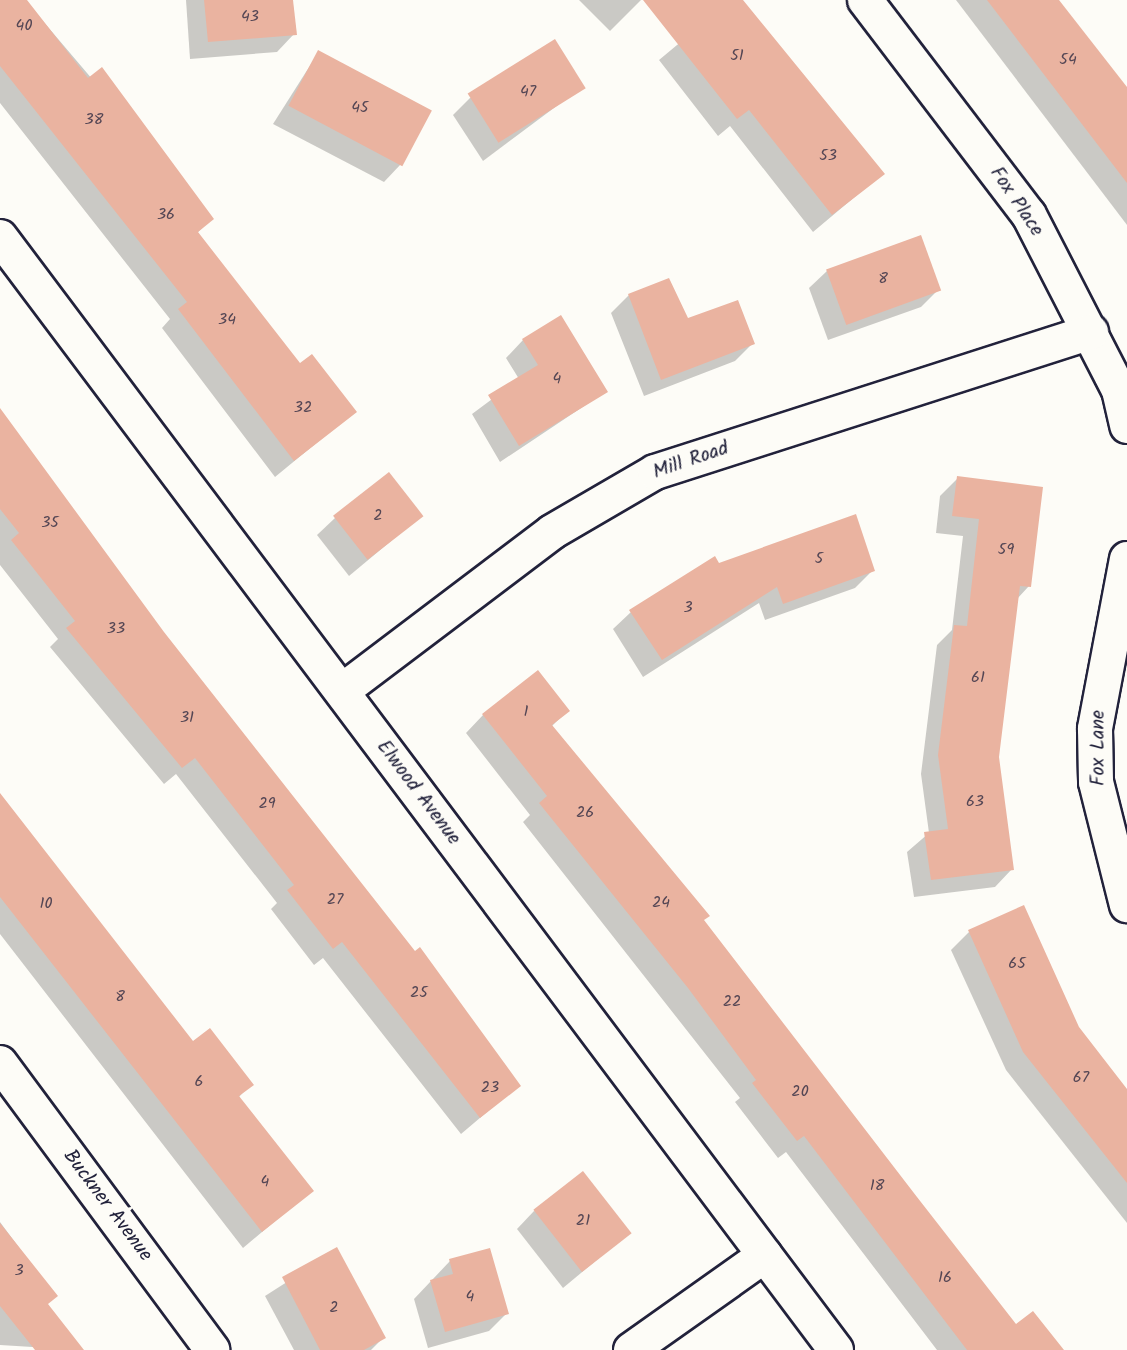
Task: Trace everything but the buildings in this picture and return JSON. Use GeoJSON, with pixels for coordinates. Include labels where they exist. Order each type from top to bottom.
{"type":"FeatureCollection","features":[{"type":"Feature","properties":{"kind":"street","name":"Fox Place"},"geometry":{"type":"LineString","coordinates":[[865,0],[1029,215],[1091,332],[1127,426]]}},
{"type":"Feature","properties":{"kind":"street","name":"Elwood Avenue"},"geometry":{"type":"LineString","coordinates":[[0,237],[836,1350]]}},
{"type":"Feature","properties":{"kind":"street","name":"Mill Road"},"geometry":{"type":"LineString","coordinates":[[342,691],[552,532],[655,472],[1091,332]]}},
{"type":"Feature","properties":{"kind":"street","name":"Fox Lane"},"geometry":{"type":"LineString","coordinates":[[1126,580],[1095,729],[1096,782],[1127,905]]}},
{"type":"Feature","properties":{"kind":"street","name":"Buckner Avenue"},"geometry":{"type":"LineString","coordinates":[[0,1063],[212,1350]]}},
{"type":"Feature","properties":{"kind":"street"},"geometry":{"type":"LineString","coordinates":[[631,1350],[765,1255]]}}]}
